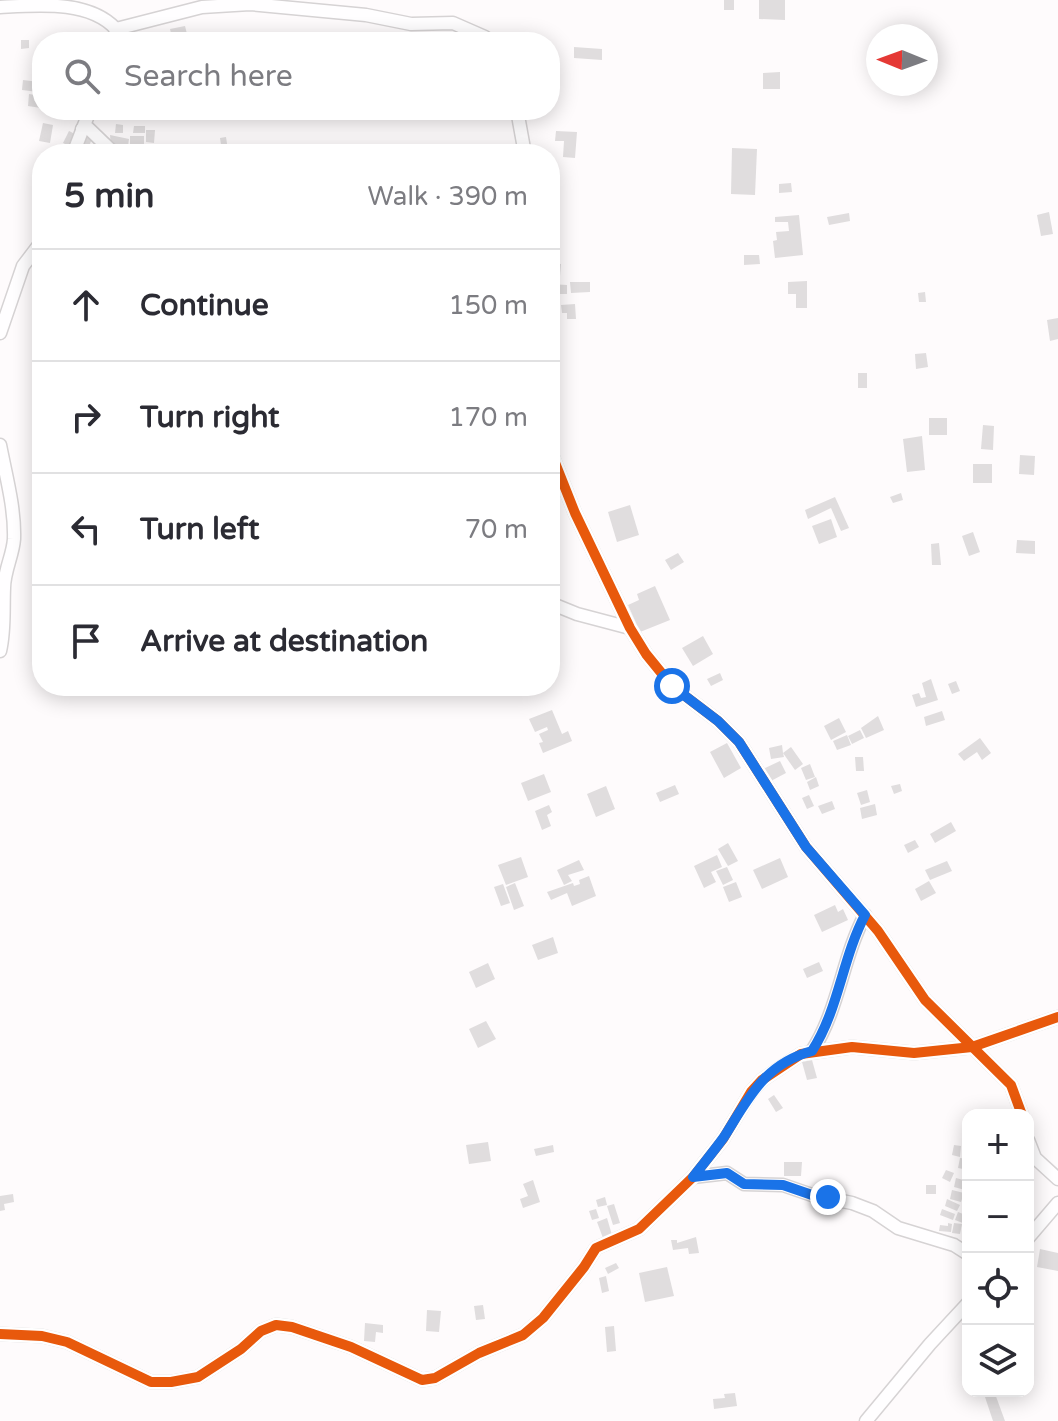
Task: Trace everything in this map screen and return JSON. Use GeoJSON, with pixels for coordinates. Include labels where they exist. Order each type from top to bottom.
{"type":"FeatureCollection","features":[{"type":"Feature","properties":{"kind":"street"},"geometry":{"type":"LineString","coordinates":[[0,7],[83,3],[106,17],[114,32]]}},
{"type":"Feature","properties":{"kind":"street"},"geometry":{"type":"LineString","coordinates":[[124,32],[202,7],[250,4],[354,13],[411,24],[453,23],[474,32]]}},
{"type":"Feature","properties":{"kind":"street"},"geometry":{"type":"LineString","coordinates":[[77,144],[86,120]]}},
{"type":"Feature","properties":{"kind":"street"},"geometry":{"type":"LineString","coordinates":[[519,120],[523,144]]}},
{"type":"Feature","properties":{"kind":"street"},"geometry":{"type":"LineString","coordinates":[[82,129],[88,128],[105,144]]}},
{"type":"Feature","properties":{"kind":"street"},"geometry":{"type":"LineString","coordinates":[[0,333],[23,266],[32,254]]}},
{"type":"Feature","properties":{"kind":"street"},"geometry":{"type":"LineString","coordinates":[[0,445],[12,508],[14,542],[7,562],[5,628],[0,651]]}},
{"type":"Feature","properties":{"kind":"street"},"geometry":{"type":"LineString","coordinates":[[560,475],[630,628],[646,654],[672,686],[718,721],[739,742],[806,847],[878,931],[925,1000],[1011,1085],[1020,1109]]}},
{"type":"Feature","properties":{"kind":"street"},"geometry":{"type":"LineString","coordinates":[[560,607],[630,628]]}},
{"type":"Feature","properties":{"kind":"street"},"geometry":{"type":"LineString","coordinates":[[812,1051],[824,1031],[856,932],[865,915]]}},
{"type":"Feature","properties":{"kind":"street"},"geometry":{"type":"LineString","coordinates":[[0,1334],[42,1336],[67,1342],[151,1382],[171,1382],[198,1377],[241,1349],[261,1331],[276,1325],[292,1327],[351,1347],[422,1380],[435,1378],[479,1353],[523,1335],[543,1318],[596,1248],[639,1229],[693,1177],[723,1139],[751,1092],[762,1080],[801,1054],[852,1047],[914,1053],[972,1047],[1058,1017]]}},
{"type":"Feature","properties":{"kind":"street"},"geometry":{"type":"LineString","coordinates":[[1034,1155],[1058,1179]]}},
{"type":"Feature","properties":{"kind":"street"},"geometry":{"type":"LineString","coordinates":[[693,1177],[727,1173],[744,1184],[783,1185],[852,1203],[873,1211],[898,1228],[954,1245],[966,1253]]}},
{"type":"Feature","properties":{"kind":"street"},"geometry":{"type":"LineString","coordinates":[[1034,1231],[1058,1203]]}},
{"type":"Feature","properties":{"kind":"street"},"geometry":{"type":"LineString","coordinates":[[866,1421],[962,1309]]}},
{"type":"Feature","properties":{"kind":"building"},"geometry":{"type":"Polygon","coordinates":[[[724,0],[734,0],[734,10],[724,10],[724,0]]]}},
{"type":"Feature","properties":{"kind":"building"},"geometry":{"type":"Polygon","coordinates":[[[759,0],[785,0],[785,20],[759,19],[759,0]]]}},
{"type":"Feature","properties":{"kind":"building"},"geometry":{"type":"Polygon","coordinates":[[[185,26],[186,32],[171,32],[170,29],[185,26]]]}},
{"type":"Feature","properties":{"kind":"building"},"geometry":{"type":"Polygon","coordinates":[[[21,40],[29,40],[29,48],[21,49],[21,40]]]}},
{"type":"Feature","properties":{"kind":"building"},"geometry":{"type":"Polygon","coordinates":[[[574,47],[602,49],[602,60],[574,58],[574,47]]]}},
{"type":"Feature","properties":{"kind":"building"},"geometry":{"type":"Polygon","coordinates":[[[780,72],[780,89],[763,89],[763,73],[780,72]]]}},
{"type":"Feature","properties":{"kind":"building"},"geometry":{"type":"Polygon","coordinates":[[[23,80],[32,81],[32,91],[22,90],[23,80]]]}},
{"type":"Feature","properties":{"kind":"building"},"geometry":{"type":"Polygon","coordinates":[[[29,94],[32,94],[32,107],[28,106],[29,94]]]}},
{"type":"Feature","properties":{"kind":"building"},"geometry":{"type":"Polygon","coordinates":[[[43,123],[53,125],[50,143],[39,141],[43,123]]]}},
{"type":"Feature","properties":{"kind":"building"},"geometry":{"type":"Polygon","coordinates":[[[116,124],[123,125],[123,133],[115,133],[116,124]]]}},
{"type":"Feature","properties":{"kind":"building"},"geometry":{"type":"Polygon","coordinates":[[[134,126],[145,126],[145,133],[133,133],[134,126]]]}},
{"type":"Feature","properties":{"kind":"building"},"geometry":{"type":"Polygon","coordinates":[[[146,130],[155,130],[154,143],[146,142],[146,130]]]}},
{"type":"Feature","properties":{"kind":"building"},"geometry":{"type":"Polygon","coordinates":[[[69,131],[77,135],[72,144],[63,143],[69,131]]]}},
{"type":"Feature","properties":{"kind":"building"},"geometry":{"type":"Polygon","coordinates":[[[556,131],[577,132],[575,158],[563,157],[564,141],[555,141],[556,131]]]}},
{"type":"Feature","properties":{"kind":"building"},"geometry":{"type":"Polygon","coordinates":[[[83,135],[92,138],[90,144],[81,144],[83,135]]]}},
{"type":"Feature","properties":{"kind":"building"},"geometry":{"type":"Polygon","coordinates":[[[110,135],[129,139],[128,144],[111,144],[110,135]]]}},
{"type":"Feature","properties":{"kind":"building"},"geometry":{"type":"Polygon","coordinates":[[[130,136],[144,136],[144,144],[130,144],[130,136]]]}},
{"type":"Feature","properties":{"kind":"building"},"geometry":{"type":"Polygon","coordinates":[[[732,148],[757,149],[755,195],[731,194],[732,148]]]}},
{"type":"Feature","properties":{"kind":"building"},"geometry":{"type":"Polygon","coordinates":[[[791,183],[792,192],[779,193],[779,184],[791,183]]]}},
{"type":"Feature","properties":{"kind":"building"},"geometry":{"type":"Polygon","coordinates":[[[1049,212],[1053,234],[1041,236],[1037,215],[1049,212]]]}},
{"type":"Feature","properties":{"kind":"building"},"geometry":{"type":"Polygon","coordinates":[[[849,213],[850,221],[829,225],[827,217],[849,213]]]}},
{"type":"Feature","properties":{"kind":"building"},"geometry":{"type":"Polygon","coordinates":[[[799,215],[803,255],[775,258],[773,241],[777,240],[776,232],[789,231],[788,222],[775,222],[775,217],[799,215]]]}},
{"type":"Feature","properties":{"kind":"building"},"geometry":{"type":"Polygon","coordinates":[[[744,255],[759,255],[760,264],[744,265],[744,255]]]}},
{"type":"Feature","properties":{"kind":"building"},"geometry":{"type":"Polygon","coordinates":[[[807,281],[807,308],[796,308],[796,294],[788,294],[788,282],[807,281]]]}},
{"type":"Feature","properties":{"kind":"building"},"geometry":{"type":"Polygon","coordinates":[[[570,282],[590,282],[590,292],[571,293],[570,282]]]}},
{"type":"Feature","properties":{"kind":"building"},"geometry":{"type":"Polygon","coordinates":[[[560,285],[567,285],[567,294],[560,294],[560,285]]]}},
{"type":"Feature","properties":{"kind":"building"},"geometry":{"type":"Polygon","coordinates":[[[925,292],[926,302],[919,302],[918,293],[925,292]]]}},
{"type":"Feature","properties":{"kind":"building"},"geometry":{"type":"Polygon","coordinates":[[[575,304],[576,319],[567,319],[561,305],[575,304]]]}},
{"type":"Feature","properties":{"kind":"building"},"geometry":{"type":"Polygon","coordinates":[[[1058,318],[1058,339],[1050,341],[1047,320],[1058,318]]]}},
{"type":"Feature","properties":{"kind":"building"},"geometry":{"type":"Polygon","coordinates":[[[926,353],[928,367],[916,369],[915,354],[926,353]]]}},
{"type":"Feature","properties":{"kind":"building"},"geometry":{"type":"Polygon","coordinates":[[[858,373],[867,373],[867,388],[858,388],[858,373]]]}},
{"type":"Feature","properties":{"kind":"building"},"geometry":{"type":"Polygon","coordinates":[[[929,418],[947,418],[947,435],[929,435],[929,418]]]}},
{"type":"Feature","properties":{"kind":"building"},"geometry":{"type":"Polygon","coordinates":[[[983,425],[994,426],[993,450],[981,449],[983,425]]]}},
{"type":"Feature","properties":{"kind":"building"},"geometry":{"type":"Polygon","coordinates":[[[922,436],[925,470],[907,472],[903,439],[922,436]]]}},
{"type":"Feature","properties":{"kind":"building"},"geometry":{"type":"Polygon","coordinates":[[[1020,455],[1035,456],[1034,475],[1019,474],[1020,455]]]}},
{"type":"Feature","properties":{"kind":"building"},"geometry":{"type":"Polygon","coordinates":[[[973,464],[992,464],[992,483],[973,483],[973,464]]]}},
{"type":"Feature","properties":{"kind":"building"},"geometry":{"type":"Polygon","coordinates":[[[901,493],[903,500],[893,503],[890,497],[901,493]]]}},
{"type":"Feature","properties":{"kind":"building"},"geometry":{"type":"Polygon","coordinates":[[[835,497],[849,528],[841,531],[831,508],[808,519],[805,510],[835,497]]]}},
{"type":"Feature","properties":{"kind":"building"},"geometry":{"type":"Polygon","coordinates":[[[630,505],[639,535],[617,542],[608,512],[630,505]]]}},
{"type":"Feature","properties":{"kind":"building"},"geometry":{"type":"Polygon","coordinates":[[[831,519],[837,537],[819,544],[812,526],[831,519]]]}},
{"type":"Feature","properties":{"kind":"building"},"geometry":{"type":"Polygon","coordinates":[[[973,532],[980,552],[969,556],[962,536],[973,532]]]}},
{"type":"Feature","properties":{"kind":"building"},"geometry":{"type":"Polygon","coordinates":[[[1017,540],[1035,541],[1035,554],[1016,553],[1017,540]]]}},
{"type":"Feature","properties":{"kind":"building"},"geometry":{"type":"Polygon","coordinates":[[[939,543],[941,565],[932,565],[931,544],[939,543]]]}},
{"type":"Feature","properties":{"kind":"building"},"geometry":{"type":"Polygon","coordinates":[[[678,553],[684,562],[671,570],[665,560],[678,553]]]}},
{"type":"Feature","properties":{"kind":"building"},"geometry":{"type":"Polygon","coordinates":[[[655,586],[670,620],[640,632],[628,605],[639,600],[637,594],[655,586]]]}},
{"type":"Feature","properties":{"kind":"building"},"geometry":{"type":"Polygon","coordinates":[[[703,636],[713,654],[693,666],[682,648],[703,636]]]}},
{"type":"Feature","properties":{"kind":"building"},"geometry":{"type":"Polygon","coordinates":[[[720,673],[723,680],[711,686],[707,679],[720,673]]]}},
{"type":"Feature","properties":{"kind":"building"},"geometry":{"type":"Polygon","coordinates":[[[931,679],[938,700],[916,707],[912,695],[919,693],[921,698],[926,697],[922,683],[931,679]]]}},
{"type":"Feature","properties":{"kind":"building"},"geometry":{"type":"Polygon","coordinates":[[[956,681],[960,691],[952,694],[948,684],[956,681]]]}},
{"type":"Feature","properties":{"kind":"building"},"geometry":{"type":"Polygon","coordinates":[[[552,710],[562,734],[568,731],[572,741],[543,753],[539,734],[548,730],[547,727],[535,732],[529,719],[552,710]]]}},
{"type":"Feature","properties":{"kind":"building"},"geometry":{"type":"Polygon","coordinates":[[[942,711],[945,720],[926,726],[924,717],[942,711]]]}},
{"type":"Feature","properties":{"kind":"building"},"geometry":{"type":"Polygon","coordinates":[[[878,716],[884,730],[866,738],[861,728],[878,716]]]}},
{"type":"Feature","properties":{"kind":"building"},"geometry":{"type":"Polygon","coordinates":[[[839,718],[846,732],[831,740],[824,726],[839,718]]]}},
{"type":"Feature","properties":{"kind":"building"},"geometry":{"type":"Polygon","coordinates":[[[860,730],[864,738],[852,744],[848,736],[860,730]]]}},
{"type":"Feature","properties":{"kind":"building"},"geometry":{"type":"Polygon","coordinates":[[[847,735],[851,745],[837,750],[833,741],[847,735]]]}},
{"type":"Feature","properties":{"kind":"building"},"geometry":{"type":"Polygon","coordinates":[[[980,738],[991,753],[982,760],[977,752],[964,761],[958,754],[980,738]]]}},
{"type":"Feature","properties":{"kind":"building"},"geometry":{"type":"Polygon","coordinates":[[[727,743],[741,768],[724,778],[710,752],[727,743]]]}},
{"type":"Feature","properties":{"kind":"building"},"geometry":{"type":"Polygon","coordinates":[[[782,745],[784,757],[771,759],[769,748],[782,745]]]}},
{"type":"Feature","properties":{"kind":"building"},"geometry":{"type":"Polygon","coordinates":[[[791,747],[803,764],[795,770],[783,753],[791,747]]]}},
{"type":"Feature","properties":{"kind":"building"},"geometry":{"type":"Polygon","coordinates":[[[855,757],[863,757],[864,771],[856,771],[855,757]]]}},
{"type":"Feature","properties":{"kind":"building"},"geometry":{"type":"Polygon","coordinates":[[[780,761],[786,773],[769,782],[763,769],[780,761]]]}},
{"type":"Feature","properties":{"kind":"building"},"geometry":{"type":"Polygon","coordinates":[[[810,764],[815,777],[806,780],[801,768],[810,764]]]}},
{"type":"Feature","properties":{"kind":"building"},"geometry":{"type":"Polygon","coordinates":[[[544,774],[551,792],[528,801],[521,783],[544,774]]]}},
{"type":"Feature","properties":{"kind":"building"},"geometry":{"type":"Polygon","coordinates":[[[816,777],[819,786],[810,790],[807,782],[816,777]]]}},
{"type":"Feature","properties":{"kind":"building"},"geometry":{"type":"Polygon","coordinates":[[[900,784],[902,791],[894,794],[891,786],[900,784]]]}},
{"type":"Feature","properties":{"kind":"building"},"geometry":{"type":"Polygon","coordinates":[[[675,785],[679,794],[660,802],[656,793],[675,785]]]}},
{"type":"Feature","properties":{"kind":"building"},"geometry":{"type":"Polygon","coordinates":[[[606,786],[615,809],[596,817],[587,794],[606,786]]]}},
{"type":"Feature","properties":{"kind":"building"},"geometry":{"type":"Polygon","coordinates":[[[867,790],[870,802],[861,805],[857,793],[867,790]]]}},
{"type":"Feature","properties":{"kind":"building"},"geometry":{"type":"Polygon","coordinates":[[[809,795],[814,806],[807,809],[802,798],[809,795]]]}},
{"type":"Feature","properties":{"kind":"building"},"geometry":{"type":"Polygon","coordinates":[[[832,801],[835,809],[822,814],[818,806],[832,801]]]}},
{"type":"Feature","properties":{"kind":"building"},"geometry":{"type":"Polygon","coordinates":[[[875,804],[877,815],[862,819],[860,808],[875,804]]]}},
{"type":"Feature","properties":{"kind":"building"},"geometry":{"type":"Polygon","coordinates":[[[549,805],[552,812],[547,815],[551,826],[542,830],[535,811],[549,805]]]}},
{"type":"Feature","properties":{"kind":"building"},"geometry":{"type":"Polygon","coordinates":[[[951,822],[956,831],[935,843],[930,834],[951,822]]]}},
{"type":"Feature","properties":{"kind":"building"},"geometry":{"type":"Polygon","coordinates":[[[915,840],[919,847],[908,853],[904,845],[915,840]]]}},
{"type":"Feature","properties":{"kind":"building"},"geometry":{"type":"Polygon","coordinates":[[[728,843],[738,861],[728,866],[718,849],[728,843]]]}},
{"type":"Feature","properties":{"kind":"building"},"geometry":{"type":"Polygon","coordinates":[[[717,855],[722,867],[711,872],[716,882],[704,888],[694,866],[717,855]]]}},
{"type":"Feature","properties":{"kind":"building"},"geometry":{"type":"Polygon","coordinates":[[[521,857],[528,877],[506,885],[498,865],[521,857]]]}},
{"type":"Feature","properties":{"kind":"building"},"geometry":{"type":"Polygon","coordinates":[[[780,858],[788,877],[762,889],[753,870],[780,858]]]}},
{"type":"Feature","properties":{"kind":"building"},"geometry":{"type":"Polygon","coordinates":[[[579,860],[584,870],[568,875],[572,881],[564,885],[557,870],[579,860]]]}},
{"type":"Feature","properties":{"kind":"building"},"geometry":{"type":"Polygon","coordinates":[[[947,861],[952,871],[930,880],[925,870],[947,861]]]}},
{"type":"Feature","properties":{"kind":"building"},"geometry":{"type":"Polygon","coordinates":[[[727,867],[733,880],[723,885],[716,871],[727,867]]]}},
{"type":"Feature","properties":{"kind":"building"},"geometry":{"type":"Polygon","coordinates":[[[589,876],[596,896],[572,906],[567,893],[551,900],[547,892],[573,883],[574,886],[580,884],[579,880],[589,876]]]}},
{"type":"Feature","properties":{"kind":"building"},"geometry":{"type":"Polygon","coordinates":[[[929,881],[936,893],[921,901],[915,889],[929,881]]]}},
{"type":"Feature","properties":{"kind":"building"},"geometry":{"type":"Polygon","coordinates":[[[736,882],[742,897],[729,902],[723,887],[736,882]]]}},
{"type":"Feature","properties":{"kind":"building"},"geometry":{"type":"Polygon","coordinates":[[[515,883],[524,906],[514,910],[506,887],[515,883]]]}},
{"type":"Feature","properties":{"kind":"building"},"geometry":{"type":"Polygon","coordinates":[[[503,884],[510,903],[501,906],[494,887],[503,884]]]}},
{"type":"Feature","properties":{"kind":"building"},"geometry":{"type":"Polygon","coordinates":[[[835,905],[838,912],[843,909],[848,920],[822,932],[814,915],[835,905]]]}},
{"type":"Feature","properties":{"kind":"building"},"geometry":{"type":"Polygon","coordinates":[[[553,937],[558,953],[538,960],[532,945],[553,937]]]}},
{"type":"Feature","properties":{"kind":"building"},"geometry":{"type":"Polygon","coordinates":[[[819,962],[823,971],[807,978],[803,969],[819,962]]]}},
{"type":"Feature","properties":{"kind":"building"},"geometry":{"type":"Polygon","coordinates":[[[488,963],[495,979],[476,988],[469,972],[488,963]]]}},
{"type":"Feature","properties":{"kind":"building"},"geometry":{"type":"Polygon","coordinates":[[[486,1021],[496,1039],[478,1048],[469,1029],[486,1021]]]}},
{"type":"Feature","properties":{"kind":"building"},"geometry":{"type":"Polygon","coordinates":[[[812,1060],[817,1078],[807,1080],[802,1062],[812,1060]]]}},
{"type":"Feature","properties":{"kind":"building"},"geometry":{"type":"Polygon","coordinates":[[[774,1095],[783,1108],[776,1112],[768,1099],[774,1095]]]}},
{"type":"Feature","properties":{"kind":"building"},"geometry":{"type":"Polygon","coordinates":[[[488,1142],[491,1161],[469,1164],[466,1145],[488,1142]]]}},
{"type":"Feature","properties":{"kind":"building"},"geometry":{"type":"Polygon","coordinates":[[[553,1145],[554,1152],[536,1156],[534,1149],[553,1145]]]}},
{"type":"Feature","properties":{"kind":"building"},"geometry":{"type":"Polygon","coordinates":[[[954,1145],[961,1146],[960,1157],[952,1155],[954,1145]]]}},
{"type":"Feature","properties":{"kind":"building"},"geometry":{"type":"Polygon","coordinates":[[[784,1162],[802,1162],[801,1176],[784,1176],[784,1162]]]}},
{"type":"Feature","properties":{"kind":"building"},"geometry":{"type":"Polygon","coordinates":[[[946,1170],[954,1173],[950,1182],[942,1178],[946,1170]]]}},
{"type":"Feature","properties":{"kind":"building"},"geometry":{"type":"Polygon","coordinates":[[[956,1178],[962,1180],[962,1189],[954,1187],[956,1178]]]}},
{"type":"Feature","properties":{"kind":"building"},"geometry":{"type":"Polygon","coordinates":[[[533,1180],[540,1202],[523,1208],[520,1199],[528,1196],[523,1184],[533,1180]]]}},
{"type":"Feature","properties":{"kind":"building"},"geometry":{"type":"Polygon","coordinates":[[[926,1185],[936,1185],[936,1194],[926,1194],[926,1185]]]}},
{"type":"Feature","properties":{"kind":"building"},"geometry":{"type":"Polygon","coordinates":[[[952,1190],[962,1192],[961,1202],[950,1199],[952,1190]]]}},
{"type":"Feature","properties":{"kind":"building"},"geometry":{"type":"Polygon","coordinates":[[[13,1194],[14,1202],[4,1204],[5,1210],[0,1211],[0,1196],[13,1194]]]}},
{"type":"Feature","properties":{"kind":"building"},"geometry":{"type":"Polygon","coordinates":[[[605,1197],[607,1205],[598,1207],[596,1200],[605,1197]]]}},
{"type":"Feature","properties":{"kind":"building"},"geometry":{"type":"Polygon","coordinates":[[[947,1199],[960,1205],[957,1211],[945,1206],[947,1199]]]}},
{"type":"Feature","properties":{"kind":"building"},"geometry":{"type":"Polygon","coordinates":[[[614,1204],[620,1223],[613,1225],[607,1206],[614,1204]]]}},
{"type":"Feature","properties":{"kind":"building"},"geometry":{"type":"Polygon","coordinates":[[[596,1209],[599,1218],[592,1220],[589,1211],[596,1209]]]}},
{"type":"Feature","properties":{"kind":"building"},"geometry":{"type":"Polygon","coordinates":[[[942,1209],[955,1214],[953,1220],[940,1215],[942,1209]]]}},
{"type":"Feature","properties":{"kind":"building"},"geometry":{"type":"Polygon","coordinates":[[[958,1212],[962,1214],[962,1223],[955,1220],[958,1212]]]}},
{"type":"Feature","properties":{"kind":"building"},"geometry":{"type":"Polygon","coordinates":[[[607,1218],[612,1235],[603,1238],[597,1222],[607,1218]]]}},
{"type":"Feature","properties":{"kind":"building"},"geometry":{"type":"Polygon","coordinates":[[[948,1223],[952,1224],[951,1232],[939,1231],[940,1225],[948,1226],[948,1223]]]}},
{"type":"Feature","properties":{"kind":"building"},"geometry":{"type":"Polygon","coordinates":[[[954,1223],[962,1224],[960,1234],[952,1233],[954,1223]]]}},
{"type":"Feature","properties":{"kind":"building"},"geometry":{"type":"Polygon","coordinates":[[[696,1237],[699,1253],[689,1254],[688,1248],[673,1250],[671,1240],[677,1240],[677,1243],[696,1237]]]}},
{"type":"Feature","properties":{"kind":"building"},"geometry":{"type":"Polygon","coordinates":[[[1040,1249],[1058,1253],[1058,1271],[1037,1267],[1040,1249]]]}},
{"type":"Feature","properties":{"kind":"building"},"geometry":{"type":"Polygon","coordinates":[[[616,1263],[619,1268],[608,1274],[605,1268],[616,1263]]]}},
{"type":"Feature","properties":{"kind":"building"},"geometry":{"type":"Polygon","coordinates":[[[667,1267],[674,1296],[645,1302],[639,1273],[667,1267]]]}},
{"type":"Feature","properties":{"kind":"building"},"geometry":{"type":"Polygon","coordinates":[[[606,1276],[609,1291],[602,1293],[599,1278],[606,1276]]]}},
{"type":"Feature","properties":{"kind":"building"},"geometry":{"type":"Polygon","coordinates":[[[483,1305],[485,1319],[476,1320],[474,1306],[483,1305]]]}},
{"type":"Feature","properties":{"kind":"building"},"geometry":{"type":"Polygon","coordinates":[[[427,1310],[441,1311],[439,1332],[426,1331],[427,1310]]]}},
{"type":"Feature","properties":{"kind":"building"},"geometry":{"type":"Polygon","coordinates":[[[365,1323],[383,1325],[383,1333],[376,1332],[375,1342],[364,1341],[365,1323]]]}},
{"type":"Feature","properties":{"kind":"building"},"geometry":{"type":"Polygon","coordinates":[[[614,1326],[616,1351],[607,1352],[605,1327],[614,1326]]]}},
{"type":"Feature","properties":{"kind":"building"},"geometry":{"type":"Polygon","coordinates":[[[735,1393],[737,1406],[714,1409],[713,1399],[735,1393]]]}},
{"type":"Feature","properties":{"kind":"building"},"geometry":{"type":"Polygon","coordinates":[[[985,1397],[996,1397],[1005,1421],[993,1421],[985,1397]]]}},
{"type":"Feature","properties":{"kind":"cycle path"},"geometry":{"type":"LineString","coordinates":[[560,475],[630,628],[646,654],[672,686],[718,721],[739,742],[806,847],[878,931],[925,1000],[1011,1085],[1020,1109]]}},
{"type":"Feature","properties":{"kind":"cycle path"},"geometry":{"type":"LineString","coordinates":[[0,1334],[42,1336],[67,1342],[151,1382],[171,1382],[198,1377],[241,1349],[261,1331],[276,1325],[292,1327],[351,1347],[422,1380],[435,1378],[479,1353],[523,1335],[543,1318],[596,1248],[639,1229],[693,1177],[723,1139],[751,1092],[762,1080],[801,1054],[852,1047],[914,1053],[972,1047],[1058,1017]]}},
{"type":"Feature","properties":{"kind":"route"},"geometry":{"type":"LineString","coordinates":[[672,686],[718,721],[739,742],[806,847],[865,915],[856,932],[824,1031],[812,1051],[801,1054],[762,1080],[751,1092],[723,1139],[693,1177],[727,1173],[744,1184],[783,1185],[828,1197]]}}]}
